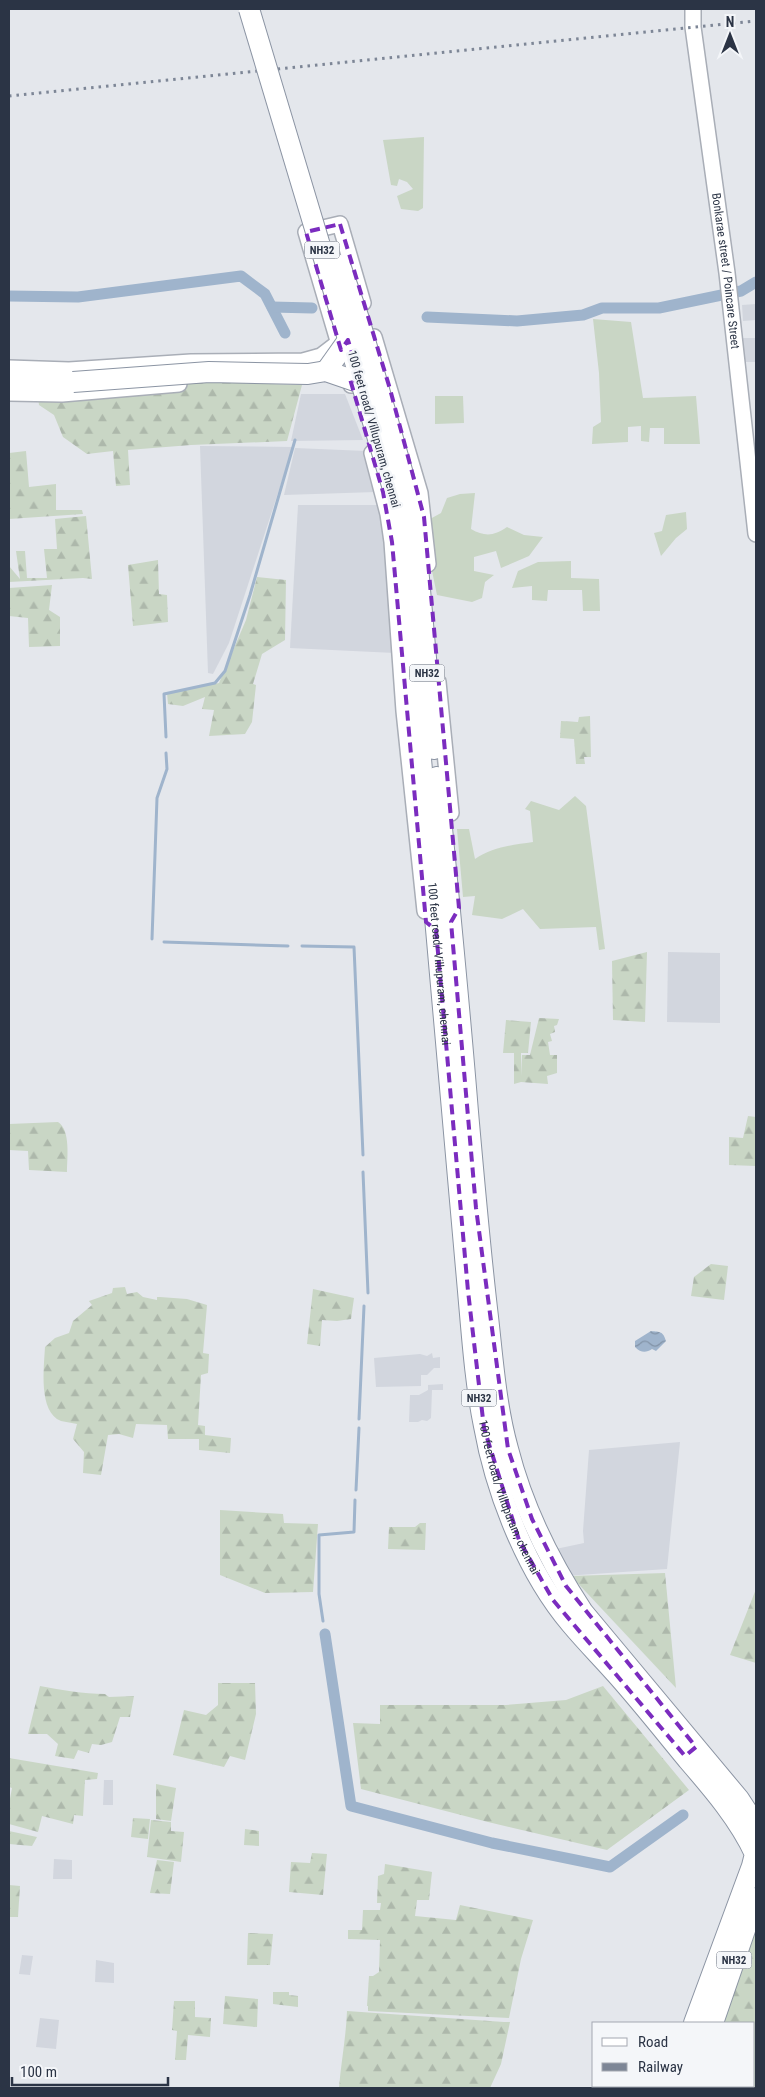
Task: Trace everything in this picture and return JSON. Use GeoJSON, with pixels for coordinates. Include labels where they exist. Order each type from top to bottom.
{"type":"FeatureCollection","features":[{"type":"Feature","properties":{"kind":"highway","name":"100 feet road/ Villupuram, chennai"},"geometry":{"type":"LineString","coordinates":[[249,9],[343,341],[361,383],[401,490]]}},
{"type":"Feature","properties":{"kind":"highway","name":"100 feet road/ Villupuram, chennai"},"geometry":{"type":"LineString","coordinates":[[263,9],[342,273],[359,319],[378,381],[401,490],[402,544],[443,926],[455,1162],[475,1363],[484,1428],[493,1464],[519,1540],[553,1600],[570,1624],[691,1752],[748,1802],[756,1825]]}},
{"type":"Feature","properties":{"kind":"highway"},"geometry":{"type":"LineString","coordinates":[[326,371],[343,341]]}},
{"type":"Feature","properties":{"kind":"highway"},"geometry":{"type":"LineString","coordinates":[[9,381],[73,382],[209,372],[308,374],[326,371],[361,383]]}},
{"type":"Feature","properties":{"kind":"highway","name":"100 feet road/ Villupuram, chennai"},"geometry":{"type":"LineString","coordinates":[[691,1752],[756,1853]]}},
{"type":"Feature","properties":{"kind":"highway","name":"NH32"},"geometry":{"type":"LineString","coordinates":[[694,2022],[756,1853]]}},
{"type":"Feature","properties":{"kind":"highway","name":"NH32"},"geometry":{"type":"LineString","coordinates":[[712,2022],[756,1898]]}},
{"type":"Feature","properties":{"kind":"street","name":"Bonkarae street / Poincare Street"},"geometry":{"type":"LineString","coordinates":[[694,9],[693,27],[727,278],[756,534]]}},
{"type":"Feature","properties":{"kind":"street"},"geometry":{"type":"LineString","coordinates":[[340,224],[420,493],[426,538],[458,908],[457,916],[443,926],[426,922],[404,711],[392,542],[388,514],[343,341],[306,232],[340,224]]}},
{"type":"Feature","properties":{"kind":"street"},"geometry":{"type":"LineString","coordinates":[[9,368],[69,370],[219,361],[303,361],[321,356],[343,341]]}},
{"type":"Feature","properties":{"kind":"street"},"geometry":{"type":"LineString","coordinates":[[9,393],[62,394],[204,382],[268,382],[278,380],[284,371],[285,362]]}},
{"type":"Feature","properties":{"kind":"highlighted area"},"geometry":{"type":"Polygon","coordinates":[[[340,224],[390,389],[424,517],[459,908],[451,922],[476,1208],[508,1449],[532,1519],[566,1586],[696,1747],[685,1756],[553,1600],[519,1540],[484,1428],[468,1291],[436,930],[426,922],[392,542],[383,492],[350,379],[361,383],[348,340],[341,350],[306,232],[340,224]]]}},
{"type":"Feature","properties":{"kind":"shaded area"},"geometry":{"type":"Polygon","coordinates":[[[756,304],[756,320],[743,321],[742,305],[756,304]]]}},
{"type":"Feature","properties":{"kind":"shaded area"},"geometry":{"type":"Polygon","coordinates":[[[743,338],[756,338],[756,362],[744,362],[743,338]]]}},
{"type":"Feature","properties":{"kind":"shaded area"},"geometry":{"type":"Polygon","coordinates":[[[301,394],[345,394],[363,440],[291,441],[301,394]]]}},
{"type":"Feature","properties":{"kind":"shaded area"},"geometry":{"type":"Polygon","coordinates":[[[200,446],[293,447],[229,643],[213,674],[208,673],[200,446]]]}},
{"type":"Feature","properties":{"kind":"shaded area"},"geometry":{"type":"Polygon","coordinates":[[[295,448],[366,451],[376,492],[284,495],[295,448]]]}},
{"type":"Feature","properties":{"kind":"shaded area"},"geometry":{"type":"Polygon","coordinates":[[[298,505],[380,505],[395,653],[290,648],[298,505]]]}},
{"type":"Feature","properties":{"kind":"shaded area"},"geometry":{"type":"Polygon","coordinates":[[[668,952],[720,953],[720,1023],[667,1022],[668,952]]]}},
{"type":"Feature","properties":{"kind":"shaded area"},"geometry":{"type":"Polygon","coordinates":[[[432,1353],[433,1358],[440,1357],[440,1368],[434,1368],[427,1375],[421,1375],[421,1386],[376,1387],[374,1358],[420,1354],[427,1356],[432,1353]]]}},
{"type":"Feature","properties":{"kind":"shaded area"},"geometry":{"type":"Polygon","coordinates":[[[443,1384],[443,1390],[432,1390],[431,1418],[427,1421],[409,1422],[410,1395],[419,1395],[428,1390],[428,1385],[443,1384]]]}},
{"type":"Feature","properties":{"kind":"shaded area"},"geometry":{"type":"Polygon","coordinates":[[[680,1442],[667,1569],[564,1576],[551,1550],[584,1543],[583,1531],[589,1450],[680,1442]]]}},
{"type":"Feature","properties":{"kind":"shaded area"},"geometry":{"type":"Polygon","coordinates":[[[104,1780],[113,1780],[113,1805],[103,1805],[104,1780]]]}},
{"type":"Feature","properties":{"kind":"shaded area"},"geometry":{"type":"Polygon","coordinates":[[[54,1859],[72,1860],[72,1879],[53,1879],[54,1859]]]}},
{"type":"Feature","properties":{"kind":"shaded area"},"geometry":{"type":"Polygon","coordinates":[[[22,1955],[33,1956],[30,1975],[19,1974],[22,1955]]]}},
{"type":"Feature","properties":{"kind":"shaded area"},"geometry":{"type":"Polygon","coordinates":[[[96,1960],[114,1963],[114,1983],[95,1982],[96,1960]]]}},
{"type":"Feature","properties":{"kind":"shaded area"},"geometry":{"type":"Polygon","coordinates":[[[40,2018],[59,2020],[56,2049],[36,2047],[40,2018]]]}},
{"type":"Feature","properties":{"kind":"green space"},"geometry":{"type":"Polygon","coordinates":[[[424,137],[423,208],[418,211],[401,209],[397,196],[413,189],[407,182],[399,179],[397,186],[391,185],[383,140],[424,137]]]}},
{"type":"Feature","properties":{"kind":"green space"},"geometry":{"type":"Polygon","coordinates":[[[593,319],[631,322],[643,398],[696,396],[700,444],[664,444],[664,428],[650,428],[649,442],[641,441],[641,426],[628,427],[628,442],[592,444],[593,427],[601,422],[599,373],[593,319]]]}},
{"type":"Feature","properties":{"kind":"green space"},"geometry":{"type":"Polygon","coordinates":[[[204,382],[302,385],[287,441],[128,450],[130,485],[116,486],[113,451],[87,454],[63,437],[54,415],[39,405],[38,397],[204,382]]]}},
{"type":"Feature","properties":{"kind":"green space"},"geometry":{"type":"Polygon","coordinates":[[[435,396],[463,396],[464,423],[435,424],[435,396]]]}},
{"type":"Feature","properties":{"kind":"green space"},"geometry":{"type":"Polygon","coordinates":[[[26,451],[29,487],[56,484],[56,510],[82,510],[83,514],[9,519],[9,453],[26,451]]]}},
{"type":"Feature","properties":{"kind":"green space"},"geometry":{"type":"Polygon","coordinates":[[[475,493],[471,529],[489,534],[507,527],[524,535],[543,537],[529,556],[501,568],[496,551],[474,557],[474,571],[494,575],[485,582],[482,598],[472,602],[437,595],[432,571],[436,563],[430,519],[441,513],[447,498],[460,494],[475,493]]]}},
{"type":"Feature","properties":{"kind":"green space"},"geometry":{"type":"Polygon","coordinates":[[[686,512],[687,529],[676,538],[661,556],[654,533],[662,531],[666,515],[686,512]]]}},
{"type":"Feature","properties":{"kind":"green space"},"geometry":{"type":"Polygon","coordinates":[[[86,516],[92,579],[9,582],[9,566],[20,579],[16,551],[25,551],[27,578],[47,578],[44,549],[57,549],[55,519],[86,516]]]}},
{"type":"Feature","properties":{"kind":"green space"},"geometry":{"type":"Polygon","coordinates":[[[158,560],[159,594],[167,595],[168,622],[133,626],[128,565],[158,560]]]}},
{"type":"Feature","properties":{"kind":"green space"},"geometry":{"type":"Polygon","coordinates":[[[571,561],[571,578],[599,579],[600,611],[583,611],[582,590],[548,590],[547,601],[532,600],[532,586],[512,588],[518,571],[538,562],[571,561]]]}},
{"type":"Feature","properties":{"kind":"green space"},"geometry":{"type":"Polygon","coordinates":[[[257,577],[286,580],[285,640],[262,654],[253,684],[256,685],[252,722],[245,734],[209,736],[214,710],[202,709],[205,697],[183,706],[168,704],[167,693],[219,683],[246,620],[257,577]]]}},
{"type":"Feature","properties":{"kind":"green space"},"geometry":{"type":"Polygon","coordinates":[[[52,585],[49,610],[60,617],[60,646],[29,647],[28,618],[9,616],[9,588],[52,585]]]}},
{"type":"Feature","properties":{"kind":"green space"},"geometry":{"type":"Polygon","coordinates":[[[590,716],[591,757],[584,757],[585,764],[576,764],[574,739],[560,738],[561,721],[578,722],[579,717],[590,716]]]}},
{"type":"Feature","properties":{"kind":"green space"},"geometry":{"type":"Polygon","coordinates":[[[575,796],[586,806],[605,949],[599,950],[596,927],[540,929],[523,909],[502,919],[472,915],[475,896],[463,897],[457,829],[469,829],[475,859],[496,849],[533,842],[530,811],[525,809],[531,801],[559,810],[575,796]]]}},
{"type":"Feature","properties":{"kind":"green space"},"geometry":{"type":"Polygon","coordinates":[[[647,952],[645,1022],[613,1020],[612,961],[647,952]]]}},
{"type":"Feature","properties":{"kind":"green space"},"geometry":{"type":"Polygon","coordinates":[[[539,1018],[559,1019],[557,1025],[554,1026],[555,1032],[550,1034],[552,1041],[548,1042],[550,1055],[557,1055],[557,1073],[547,1076],[548,1084],[521,1082],[514,1084],[514,1053],[503,1053],[506,1020],[531,1022],[528,1053],[521,1053],[521,1076],[522,1055],[530,1055],[539,1018]]]}},
{"type":"Feature","properties":{"kind":"green space"},"geometry":{"type":"Polygon","coordinates":[[[748,1116],[756,1117],[756,1166],[729,1165],[729,1137],[743,1138],[748,1116]]]}},
{"type":"Feature","properties":{"kind":"green space"},"geometry":{"type":"Polygon","coordinates":[[[58,1122],[65,1131],[67,1138],[67,1172],[29,1170],[28,1151],[9,1150],[9,1124],[58,1122]]]}},
{"type":"Feature","properties":{"kind":"green space"},"geometry":{"type":"Polygon","coordinates":[[[711,1264],[728,1266],[724,1300],[691,1296],[694,1277],[711,1264]]]}},
{"type":"Feature","properties":{"kind":"green space"},"geometry":{"type":"Polygon","coordinates":[[[125,1287],[127,1294],[137,1292],[143,1297],[157,1300],[157,1297],[187,1299],[207,1305],[203,1353],[209,1354],[208,1373],[201,1375],[198,1425],[205,1426],[205,1435],[231,1438],[230,1453],[199,1450],[199,1439],[168,1439],[167,1425],[136,1424],[133,1438],[119,1434],[108,1435],[101,1475],[83,1473],[84,1452],[73,1439],[77,1424],[61,1421],[54,1416],[46,1399],[44,1388],[45,1347],[55,1338],[69,1333],[73,1321],[92,1305],[89,1301],[112,1293],[113,1288],[125,1287]]]}},
{"type":"Feature","properties":{"kind":"green space"},"geometry":{"type":"Polygon","coordinates":[[[313,1289],[354,1298],[351,1319],[337,1321],[322,1320],[320,1346],[307,1344],[313,1289]]]}},
{"type":"Feature","properties":{"kind":"green space"},"geometry":{"type":"Polygon","coordinates":[[[220,1510],[283,1514],[284,1523],[318,1524],[313,1592],[265,1593],[220,1575],[220,1510]]]}},
{"type":"Feature","properties":{"kind":"green space"},"geometry":{"type":"Polygon","coordinates":[[[420,1523],[426,1523],[425,1550],[388,1549],[389,1527],[415,1527],[420,1523]]]}},
{"type":"Feature","properties":{"kind":"green space"},"geometry":{"type":"Polygon","coordinates":[[[665,1573],[676,1688],[571,1576],[665,1573]]]}},
{"type":"Feature","properties":{"kind":"green space"},"geometry":{"type":"Polygon","coordinates":[[[756,1589],[756,1663],[730,1655],[756,1589]]]}},
{"type":"Feature","properties":{"kind":"green space"},"geometry":{"type":"Polygon","coordinates":[[[218,1683],[255,1683],[256,1714],[245,1760],[230,1756],[224,1767],[173,1755],[184,1710],[206,1715],[218,1705],[218,1683]]]}},
{"type":"Feature","properties":{"kind":"green space"},"geometry":{"type":"Polygon","coordinates":[[[40,1686],[81,1693],[105,1694],[109,1697],[134,1696],[130,1717],[120,1717],[112,1742],[101,1745],[92,1744],[89,1753],[78,1750],[74,1759],[55,1756],[58,1744],[47,1734],[28,1734],[40,1686]]]}},
{"type":"Feature","properties":{"kind":"green space"},"geometry":{"type":"Polygon","coordinates":[[[603,1686],[689,1790],[607,1850],[361,1789],[353,1723],[380,1724],[380,1705],[506,1705],[566,1700],[603,1686]]]}},
{"type":"Feature","properties":{"kind":"green space"},"geometry":{"type":"Polygon","coordinates":[[[9,1758],[98,1773],[97,1779],[85,1780],[83,1816],[74,1815],[73,1824],[42,1816],[38,1832],[9,1824],[9,1804],[12,1788],[9,1787],[9,1758]]]}},
{"type":"Feature","properties":{"kind":"green space"},"geometry":{"type":"Polygon","coordinates":[[[156,1784],[176,1788],[171,1821],[156,1819],[156,1784]]]}},
{"type":"Feature","properties":{"kind":"green space"},"geometry":{"type":"Polygon","coordinates":[[[133,1818],[150,1819],[148,1839],[131,1837],[133,1818]]]}},
{"type":"Feature","properties":{"kind":"green space"},"geometry":{"type":"Polygon","coordinates":[[[151,1820],[171,1822],[171,1831],[184,1832],[181,1862],[147,1857],[151,1820]]]}},
{"type":"Feature","properties":{"kind":"green space"},"geometry":{"type":"Polygon","coordinates":[[[245,1829],[259,1831],[259,1846],[244,1845],[245,1829]]]}},
{"type":"Feature","properties":{"kind":"green space"},"geometry":{"type":"Polygon","coordinates":[[[9,1831],[37,1837],[32,1846],[9,1844],[9,1831]]]}},
{"type":"Feature","properties":{"kind":"green space"},"geometry":{"type":"Polygon","coordinates":[[[312,1853],[327,1854],[323,1895],[289,1892],[291,1862],[310,1863],[312,1853]]]}},
{"type":"Feature","properties":{"kind":"green space"},"geometry":{"type":"Polygon","coordinates":[[[157,1860],[174,1862],[170,1894],[150,1893],[157,1860]]]}},
{"type":"Feature","properties":{"kind":"green space"},"geometry":{"type":"Polygon","coordinates":[[[385,1864],[432,1872],[429,1900],[417,1900],[415,1916],[456,1920],[460,1905],[533,1920],[521,1959],[509,2018],[368,2011],[369,1976],[379,1972],[380,1940],[348,1939],[348,1930],[362,1930],[363,1910],[380,1910],[381,1903],[377,1903],[378,1876],[384,1874],[385,1864]]]}},
{"type":"Feature","properties":{"kind":"green space"},"geometry":{"type":"Polygon","coordinates":[[[9,1885],[20,1886],[18,1917],[9,1917],[9,1885]]]}},
{"type":"Feature","properties":{"kind":"green space"},"geometry":{"type":"Polygon","coordinates":[[[248,1933],[273,1934],[270,1965],[247,1965],[248,1933]]]}},
{"type":"Feature","properties":{"kind":"green space"},"geometry":{"type":"Polygon","coordinates":[[[748,1933],[756,1933],[756,2088],[693,2088],[755,2087],[755,2022],[716,2022],[748,1933]]]}},
{"type":"Feature","properties":{"kind":"green space"},"geometry":{"type":"Polygon","coordinates":[[[273,1992],[289,1992],[289,1995],[298,1996],[298,2007],[273,2004],[273,1992]]]}},
{"type":"Feature","properties":{"kind":"green space"},"geometry":{"type":"Polygon","coordinates":[[[225,1996],[258,1999],[257,2027],[223,2024],[225,1996]]]}},
{"type":"Feature","properties":{"kind":"green space"},"geometry":{"type":"Polygon","coordinates":[[[174,2001],[195,2001],[195,2017],[211,2018],[210,2037],[188,2035],[186,2060],[175,2060],[177,2031],[172,2030],[174,2001]]]}},
{"type":"Feature","properties":{"kind":"green space"},"geometry":{"type":"Polygon","coordinates":[[[347,2011],[510,2022],[501,2064],[490,2088],[339,2088],[347,2011]]]}},
{"type":"Feature","properties":{"kind":"water"},"geometry":{"type":"Polygon","coordinates":[[[651,1331],[664,1335],[666,1341],[656,1351],[652,1349],[644,1352],[637,1349],[635,1341],[651,1331]]]}},
{"type":"Feature","properties":{"kind":"waterway"},"geometry":{"type":"LineString","coordinates":[[9,296],[78,297],[241,276],[265,294],[285,333]]}},
{"type":"Feature","properties":{"kind":"waterway"},"geometry":{"type":"LineString","coordinates":[[427,317],[517,321],[583,315],[602,308],[659,308],[741,291],[756,282]]}},
{"type":"Feature","properties":{"kind":"waterway"},"geometry":{"type":"LineString","coordinates":[[272,307],[312,308]]}},
{"type":"Feature","properties":{"kind":"waterway"},"geometry":{"type":"LineString","coordinates":[[166,737],[164,694],[215,683],[225,671],[250,595],[295,440]]}},
{"type":"Feature","properties":{"kind":"waterway"},"geometry":{"type":"LineString","coordinates":[[152,939],[157,798],[167,769],[166,753]]}},
{"type":"Feature","properties":{"kind":"waterway"},"geometry":{"type":"LineString","coordinates":[[164,942],[288,946]]}},
{"type":"Feature","properties":{"kind":"waterway"},"geometry":{"type":"LineString","coordinates":[[302,946],[354,947],[363,1155]]}},
{"type":"Feature","properties":{"kind":"waterway"},"geometry":{"type":"LineString","coordinates":[[363,1172],[368,1293]]}},
{"type":"Feature","properties":{"kind":"waterway"},"geometry":{"type":"LineString","coordinates":[[359,1419],[364,1306]]}},
{"type":"Feature","properties":{"kind":"waterway"},"geometry":{"type":"LineString","coordinates":[[356,1490],[359,1428]]}},
{"type":"Feature","properties":{"kind":"waterway"},"geometry":{"type":"LineString","coordinates":[[323,1621],[319,1594],[319,1535],[354,1532],[355,1500]]}},
{"type":"Feature","properties":{"kind":"waterway"},"geometry":{"type":"LineString","coordinates":[[325,1634],[351,1806],[492,1843],[610,1867],[683,1815]]}},
{"type":"Feature","properties":{"kind":"railway"},"geometry":{"type":"LineString","coordinates":[[9,96],[756,21]]}}]}
